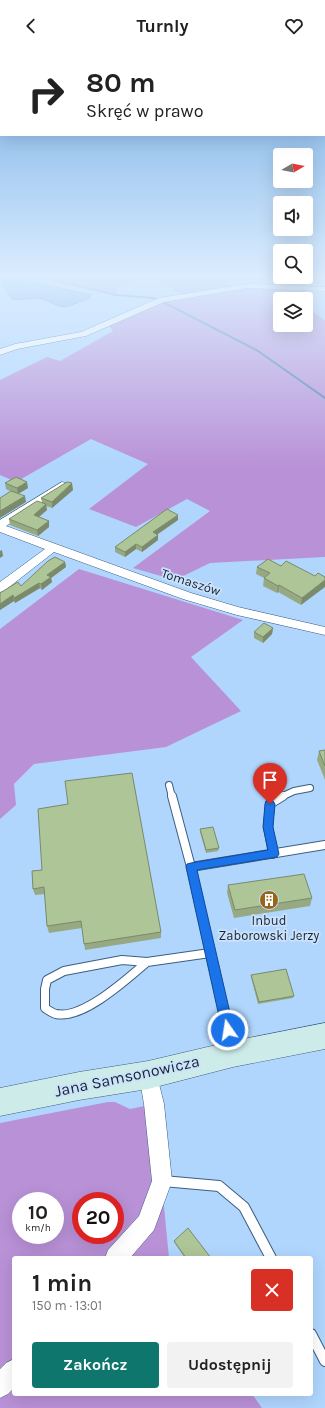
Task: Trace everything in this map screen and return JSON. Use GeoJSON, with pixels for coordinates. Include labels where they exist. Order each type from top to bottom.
{"type":"FeatureCollection","features":[{"type":"Feature","properties":{"kind":"main road","name":"Jana Samsonowicza"},"geometry":{"type":"LineString","coordinates":[[0,1102],[79,1086],[148,1075],[233,1054],[325,1036]]}},
{"type":"Feature","properties":{"kind":"street"},"geometry":{"type":"LineString","coordinates":[[0,352],[52,340]]}},
{"type":"Feature","properties":{"kind":"street"},"geometry":{"type":"LineString","coordinates":[[0,524],[65,483]]}},
{"type":"Feature","properties":{"kind":"street","name":"Tomaszów"},"geometry":{"type":"LineString","coordinates":[[0,528],[187,596],[237,611],[325,631]]}},
{"type":"Feature","properties":{"kind":"street"},"geometry":{"type":"LineString","coordinates":[[0,588],[53,548]]}},
{"type":"Feature","properties":{"kind":"street"},"geometry":{"type":"LineString","coordinates":[[118,1256],[147,1223],[162,1181],[154,1104],[148,1075]]}},
{"type":"Feature","properties":{"kind":"street"},"geometry":{"type":"LineString","coordinates":[[0,1386],[12,1373]]}},
{"type":"Feature","properties":{"kind":"lane"},"geometry":{"type":"LineString","coordinates":[[168,785],[191,867],[233,1054]]}},
{"type":"Feature","properties":{"kind":"lane"},"geometry":{"type":"LineString","coordinates":[[273,854],[268,827],[270,804],[281,795],[296,789],[310,788]]}},
{"type":"Feature","properties":{"kind":"lane"},"geometry":{"type":"LineString","coordinates":[[191,867],[325,845]]}},
{"type":"Feature","properties":{"kind":"lane"},"geometry":{"type":"LineString","coordinates":[[147,962],[90,1005],[63,1015],[49,1012],[45,1008],[45,989],[47,980],[53,975],[64,971],[122,960],[147,962],[210,952]]}},
{"type":"Feature","properties":{"kind":"lane"},"geometry":{"type":"LineString","coordinates":[[162,1181],[219,1186],[244,1207],[270,1256]]}},
{"type":"Feature","properties":{"kind":"lane"},"geometry":{"type":"LineString","coordinates":[[313,1338],[325,1361]]}},
{"type":"Feature","properties":{"kind":"shaded area"},"geometry":{"type":"Polygon","coordinates":[[[97,340],[325,340],[325,557],[210,563],[175,580],[133,568],[210,511],[187,499],[136,527],[89,509],[148,464],[91,439],[16,482],[0,475],[0,380],[47,357],[60,361],[97,340]]]}},
{"type":"Feature","properties":{"kind":"shaded area"},"geometry":{"type":"Polygon","coordinates":[[[79,569],[243,620],[191,657],[241,711],[166,747],[34,764],[14,784],[16,805],[0,819],[0,629],[79,569]]]}},
{"type":"Feature","properties":{"kind":"shaded area"},"geometry":{"type":"Polygon","coordinates":[[[108,1102],[115,1102],[130,1109],[154,1104],[169,1256],[12,1256],[12,1396],[253,1396],[262,1408],[0,1408],[0,1123],[108,1102]]]}},
{"type":"Feature","properties":{"kind":"building"},"geometry":{"type":"Polygon","coordinates":[[[16,477],[27,482],[17,488],[5,483],[16,477]]]}},
{"type":"Feature","properties":{"kind":"building"},"geometry":{"type":"Polygon","coordinates":[[[67,482],[72,483],[52,502],[41,498],[67,482]]]}},
{"type":"Feature","properties":{"kind":"building"},"geometry":{"type":"Polygon","coordinates":[[[11,491],[25,496],[0,511],[0,498],[11,491]]]}},
{"type":"Feature","properties":{"kind":"building"},"geometry":{"type":"Polygon","coordinates":[[[37,501],[46,504],[34,515],[49,521],[37,530],[9,519],[37,501]]]}},
{"type":"Feature","properties":{"kind":"building"},"geometry":{"type":"Polygon","coordinates":[[[167,509],[178,515],[153,532],[158,535],[142,547],[136,544],[125,552],[115,547],[167,509]]]}},
{"type":"Feature","properties":{"kind":"building"},"geometry":{"type":"Polygon","coordinates":[[[55,557],[65,562],[47,575],[51,577],[14,598],[13,595],[0,604],[0,593],[18,582],[21,586],[48,561],[55,557]]]}},
{"type":"Feature","properties":{"kind":"building"},"geometry":{"type":"Polygon","coordinates":[[[268,559],[281,566],[286,561],[315,576],[318,573],[325,577],[325,580],[302,598],[264,578],[270,573],[257,567],[268,559]]]}},
{"type":"Feature","properties":{"kind":"building"},"geometry":{"type":"Polygon","coordinates":[[[264,623],[273,628],[263,637],[254,632],[264,623]]]}},
{"type":"Feature","properties":{"kind":"building"},"geometry":{"type":"Polygon","coordinates":[[[325,750],[325,766],[319,751],[325,750]]]}},
{"type":"Feature","properties":{"kind":"building"},"geometry":{"type":"Polygon","coordinates":[[[132,773],[161,932],[84,944],[81,921],[47,926],[44,887],[33,889],[32,871],[42,870],[38,809],[68,804],[65,781],[132,773]]]}},
{"type":"Feature","properties":{"kind":"building"},"geometry":{"type":"Polygon","coordinates":[[[213,827],[219,848],[206,850],[200,829],[213,827]]]}},
{"type":"Feature","properties":{"kind":"building","name":"Inbud Zaborowski Jerzy"},"geometry":{"type":"Polygon","coordinates":[[[304,874],[312,898],[235,910],[228,885],[304,874]]]}},
{"type":"Feature","properties":{"kind":"building"},"geometry":{"type":"Polygon","coordinates":[[[286,969],[294,996],[259,1002],[251,975],[286,969]]]}},
{"type":"Feature","properties":{"kind":"building"},"geometry":{"type":"Polygon","coordinates":[[[188,1228],[209,1256],[185,1256],[174,1241],[188,1228]]]}},
{"type":"Feature","properties":{"kind":"waterway"},"geometry":{"type":"LineString","coordinates":[[237,340],[258,351],[325,398]]}},
{"type":"Feature","properties":{"kind":"place","name":"Inbud Zaborowski Jerzy"},"geometry":{"type":"Point","coordinates":[269,900]}},
{"type":"Feature","properties":{"kind":"route"},"geometry":{"type":"LineString","coordinates":[[228,1030],[191,867],[273,854],[268,827],[270,804]]}}]}
